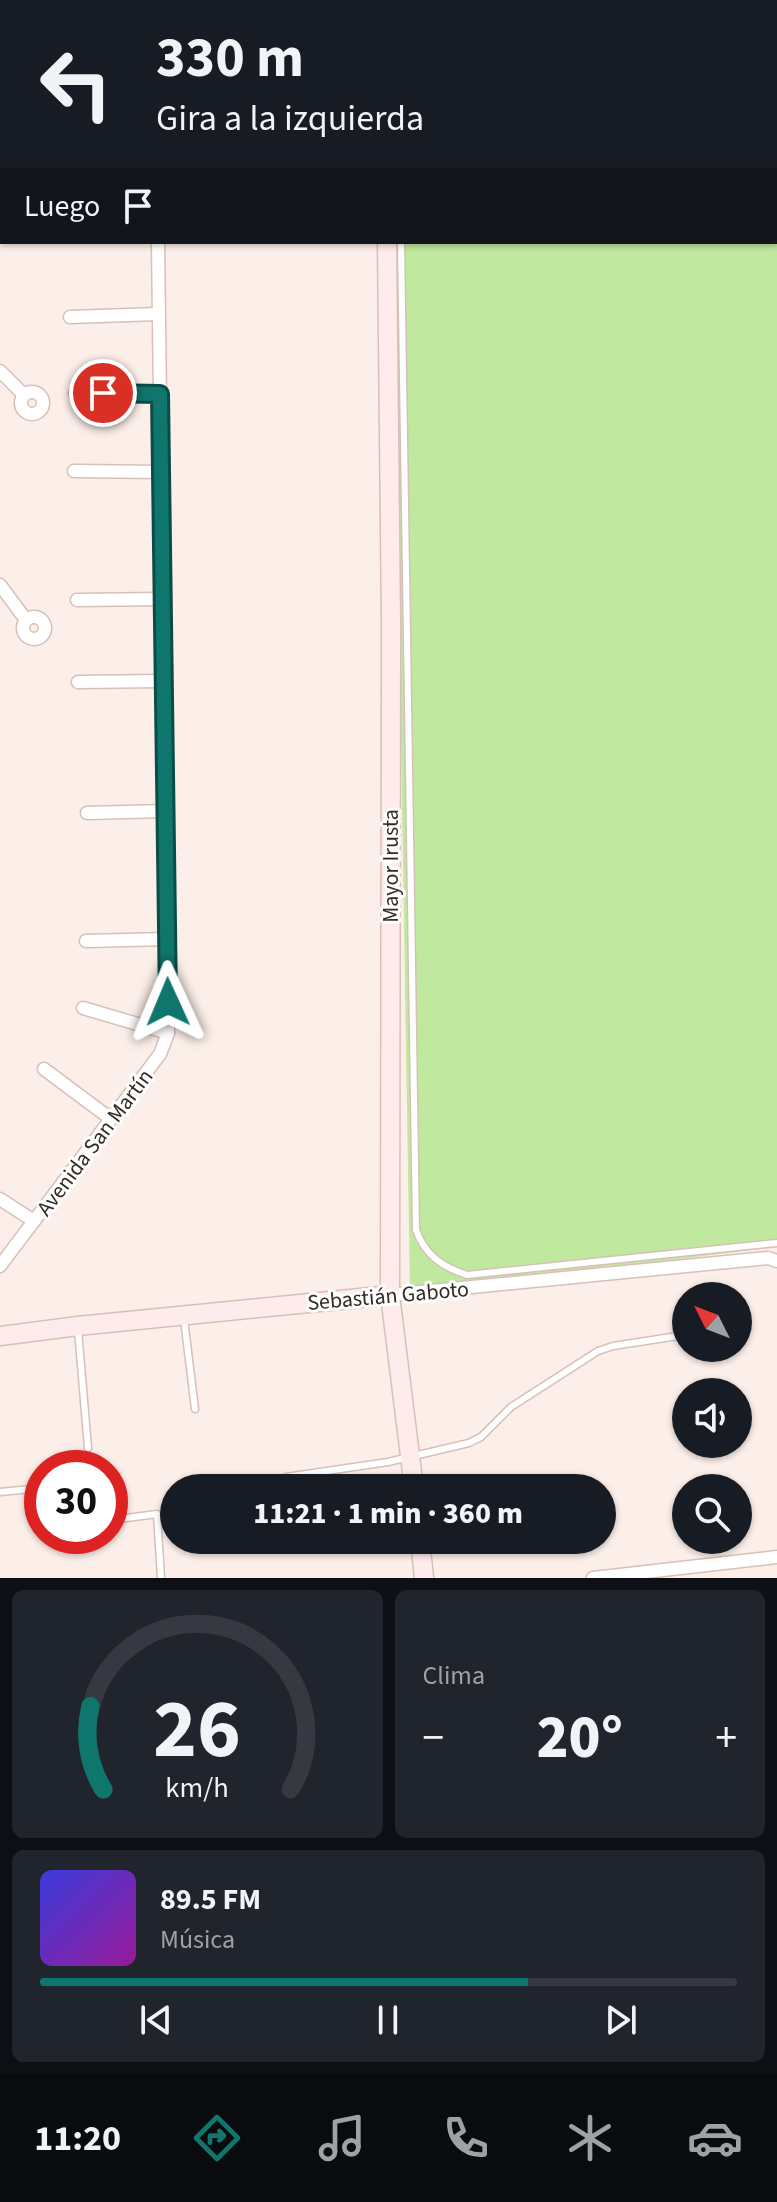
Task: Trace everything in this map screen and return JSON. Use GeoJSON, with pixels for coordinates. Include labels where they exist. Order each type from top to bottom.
{"type":"FeatureCollection","features":[{"type":"Feature","properties":{"kind":"main road","name":"Mayor Irusta"},"geometry":{"type":"LineString","coordinates":[[387,244],[391,625],[390,1295],[412,1474]]}},
{"type":"Feature","properties":{"kind":"main road","name":"Sebastián Gaboto"},"geometry":{"type":"LineString","coordinates":[[0,1336],[390,1295]]}},
{"type":"Feature","properties":{"kind":"main road"},"geometry":{"type":"LineString","coordinates":[[421,1554],[424,1578]]}},
{"type":"Feature","properties":{"kind":"street","name":"Avenida San Martín"},"geometry":{"type":"LineString","coordinates":[[0,1266],[160,1054],[168,1033],[158,244]]}},
{"type":"Feature","properties":{"kind":"street"},"geometry":{"type":"LineString","coordinates":[[70,317],[158,314]]}},
{"type":"Feature","properties":{"kind":"street"},"geometry":{"type":"LineString","coordinates":[[0,371],[24,395]]}},
{"type":"Feature","properties":{"kind":"street"},"geometry":{"type":"LineString","coordinates":[[75,393],[160,394]]}},
{"type":"Feature","properties":{"kind":"street"},"geometry":{"type":"LineString","coordinates":[[74,471],[161,472]]}},
{"type":"Feature","properties":{"kind":"street"},"geometry":{"type":"LineString","coordinates":[[0,585],[26,620]]}},
{"type":"Feature","properties":{"kind":"street"},"geometry":{"type":"LineString","coordinates":[[77,600],[162,599]]}},
{"type":"Feature","properties":{"kind":"street"},"geometry":{"type":"LineString","coordinates":[[78,682],[163,681]]}},
{"type":"Feature","properties":{"kind":"street"},"geometry":{"type":"LineString","coordinates":[[87,813],[165,811]]}},
{"type":"Feature","properties":{"kind":"street"},"geometry":{"type":"LineString","coordinates":[[86,941],[167,939]]}},
{"type":"Feature","properties":{"kind":"street"},"geometry":{"type":"LineString","coordinates":[[83,1008],[168,1033]]}},
{"type":"Feature","properties":{"kind":"street"},"geometry":{"type":"LineString","coordinates":[[44,1069],[111,1119]]}},
{"type":"Feature","properties":{"kind":"street"},"geometry":{"type":"LineString","coordinates":[[0,1199],[34,1221]]}},
{"type":"Feature","properties":{"kind":"street","name":"Sebastián Gaboto"},"geometry":{"type":"LineString","coordinates":[[390,1295],[768,1258],[777,1261]]}},
{"type":"Feature","properties":{"kind":"street"},"geometry":{"type":"LineString","coordinates":[[593,1578],[670,1574],[777,1557]]}},
{"type":"Feature","properties":{"kind":"lane"},"geometry":{"type":"LineString","coordinates":[[401,244],[415,1214],[419,1240],[433,1259],[467,1275],[777,1243]]}},
{"type":"Feature","properties":{"kind":"lane"},"geometry":{"type":"LineString","coordinates":[[184,1316],[195,1409]]}},
{"type":"Feature","properties":{"kind":"lane"},"geometry":{"type":"LineString","coordinates":[[78,1326],[88,1448]]}},
{"type":"Feature","properties":{"kind":"lane"},"geometry":{"type":"LineString","coordinates":[[306,1474],[410,1458],[469,1443],[481,1437],[511,1407],[598,1351],[672,1337]]}},
{"type":"Feature","properties":{"kind":"lane"},"geometry":{"type":"LineString","coordinates":[[0,1492],[24,1490]]}},
{"type":"Feature","properties":{"kind":"lane"},"geometry":{"type":"LineString","coordinates":[[128,1518],[157,1514],[161,1578]]}},
{"type":"Feature","properties":{"kind":"green space"},"geometry":{"type":"Polygon","coordinates":[[[393,244],[777,244],[777,1247],[410,1292],[393,244]]]}},
{"type":"Feature","properties":{"kind":"route"},"geometry":{"type":"LineString","coordinates":[[103,393],[160,394],[168,1002]]}}]}
